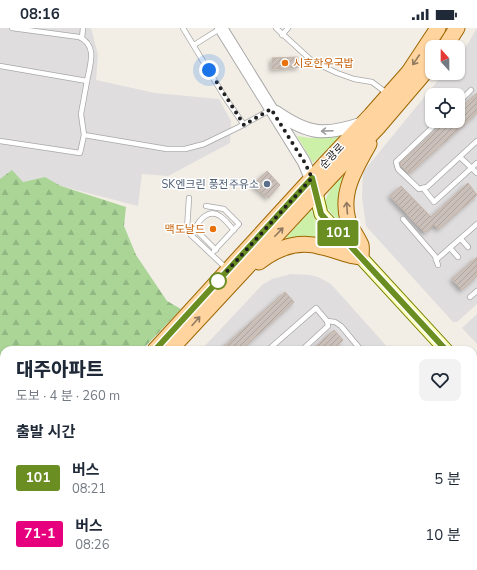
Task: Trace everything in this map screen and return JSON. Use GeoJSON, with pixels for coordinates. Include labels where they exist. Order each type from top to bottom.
{"type":"FeatureCollection","features":[{"type":"Feature","properties":{"kind":"main road","name":"순광로"},"geometry":{"type":"LineString","coordinates":[[173,346],[312,178],[409,72],[438,28]]}},
{"type":"Feature","properties":{"kind":"main road"},"geometry":{"type":"LineString","coordinates":[[449,40],[457,28]]}},
{"type":"Feature","properties":{"kind":"main road","name":"순광로"},"geometry":{"type":"LineString","coordinates":[[159,346],[235,270],[316,193],[380,126],[425,72]]}},
{"type":"Feature","properties":{"kind":"main road"},"geometry":{"type":"LineString","coordinates":[[361,257],[361,246],[348,220],[346,210],[346,192],[352,176],[380,126]]}},
{"type":"Feature","properties":{"kind":"main road"},"geometry":{"type":"LineString","coordinates":[[316,193],[321,214],[440,346]]}},
{"type":"Feature","properties":{"kind":"main road"},"geometry":{"type":"LineString","coordinates":[[235,270],[255,265],[269,254],[285,247],[304,245],[320,246],[349,256],[361,257]]}},
{"type":"Feature","properties":{"kind":"street"},"geometry":{"type":"LineString","coordinates":[[221,28],[305,163],[312,178],[316,193]]}},
{"type":"Feature","properties":{"kind":"street"},"geometry":{"type":"LineString","coordinates":[[271,109],[289,121],[309,130],[323,132],[342,130],[364,122]]}},
{"type":"Feature","properties":{"kind":"lane"},"geometry":{"type":"LineString","coordinates":[[0,141],[80,153],[84,135],[81,114],[92,50],[88,44],[82,38],[12,28]]}},
{"type":"Feature","properties":{"kind":"lane"},"geometry":{"type":"LineString","coordinates":[[82,38],[83,28]]}},
{"type":"Feature","properties":{"kind":"lane"},"geometry":{"type":"LineString","coordinates":[[183,28],[224,96],[244,125]]}},
{"type":"Feature","properties":{"kind":"lane"},"geometry":{"type":"LineString","coordinates":[[194,45],[221,28]]}},
{"type":"Feature","properties":{"kind":"lane"},"geometry":{"type":"LineString","coordinates":[[276,28],[312,61],[354,79],[372,82],[389,95]]}},
{"type":"Feature","properties":{"kind":"lane"},"geometry":{"type":"LineString","coordinates":[[282,34],[288,28]]}},
{"type":"Feature","properties":{"kind":"lane"},"geometry":{"type":"LineString","coordinates":[[0,66],[87,80]]}},
{"type":"Feature","properties":{"kind":"lane"},"geometry":{"type":"LineString","coordinates":[[465,96],[471,90]]}},
{"type":"Feature","properties":{"kind":"lane"},"geometry":{"type":"LineString","coordinates":[[84,135],[167,149],[185,149],[204,144],[244,125],[271,109]]}},
{"type":"Feature","properties":{"kind":"lane"},"geometry":{"type":"LineString","coordinates":[[432,128],[396,162],[398,169],[419,189],[427,187],[477,141]]}},
{"type":"Feature","properties":{"kind":"lane"},"geometry":{"type":"LineString","coordinates":[[460,157],[477,173]]}},
{"type":"Feature","properties":{"kind":"lane"},"geometry":{"type":"LineString","coordinates":[[423,188],[434,202],[477,163]]}},
{"type":"Feature","properties":{"kind":"lane"},"geometry":{"type":"LineString","coordinates":[[189,198],[187,229],[191,235],[211,254],[235,270]]}},
{"type":"Feature","properties":{"kind":"lane"},"geometry":{"type":"LineString","coordinates":[[206,206],[224,209],[239,224],[211,254]]}},
{"type":"Feature","properties":{"kind":"lane"},"geometry":{"type":"LineString","coordinates":[[216,250],[195,229],[198,222],[205,215],[212,213],[219,215],[234,230]]}},
{"type":"Feature","properties":{"kind":"lane"},"geometry":{"type":"LineString","coordinates":[[403,219],[435,256],[437,263],[460,238],[477,224]]}},
{"type":"Feature","properties":{"kind":"lane"},"geometry":{"type":"LineString","coordinates":[[460,238],[468,247]]}},
{"type":"Feature","properties":{"kind":"lane"},"geometry":{"type":"LineString","coordinates":[[450,248],[458,257]]}},
{"type":"Feature","properties":{"kind":"lane"},"geometry":{"type":"LineString","coordinates":[[470,298],[477,291]]}},
{"type":"Feature","properties":{"kind":"lane"},"geometry":{"type":"LineString","coordinates":[[273,346],[316,308],[327,321],[328,326],[306,346]]}},
{"type":"Feature","properties":{"kind":"lane"},"geometry":{"type":"LineString","coordinates":[[327,321],[335,322],[341,326],[358,346]]}},
{"type":"Feature","properties":{"kind":"shaded area"},"geometry":{"type":"Polygon","coordinates":[[[0,28],[91,28],[98,55],[96,80],[155,93],[219,99],[231,121],[230,143],[168,176],[142,174],[138,206],[61,186],[45,177],[23,182],[0,179],[0,28]]]}},
{"type":"Feature","properties":{"kind":"shaded area"},"geometry":{"type":"Polygon","coordinates":[[[477,28],[477,304],[457,322],[453,322],[366,226],[362,197],[363,172],[425,96],[425,128],[465,128],[465,88],[432,88],[438,80],[465,80],[465,47],[477,28]]]}},
{"type":"Feature","properties":{"kind":"shaded area"},"geometry":{"type":"Polygon","coordinates":[[[291,274],[310,275],[318,277],[331,284],[386,346],[205,346],[262,285],[272,279],[291,274]]]}},
{"type":"Feature","properties":{"kind":"shaded area"},"geometry":{"type":"Polygon","coordinates":[[[477,314],[477,344],[462,328],[477,314]]]}},
{"type":"Feature","properties":{"kind":"green space"},"geometry":{"type":"Polygon","coordinates":[[[297,136],[311,138],[341,136],[313,163],[297,136]]]}},
{"type":"Feature","properties":{"kind":"green space"},"geometry":{"type":"Polygon","coordinates":[[[348,168],[338,198],[339,212],[346,229],[329,210],[326,202],[329,192],[348,168]]]}},
{"type":"Feature","properties":{"kind":"green space"},"geometry":{"type":"Polygon","coordinates":[[[12,170],[23,182],[45,177],[61,186],[126,207],[124,226],[136,255],[167,301],[181,309],[146,346],[0,346],[0,179],[12,170]]]}},
{"type":"Feature","properties":{"kind":"green space"},"geometry":{"type":"Polygon","coordinates":[[[311,209],[314,218],[334,241],[309,237],[298,237],[284,240],[311,209]]]}},
{"type":"Feature","properties":{"kind":"building","name":"시호한우국밥"},"geometry":{"type":"Polygon","coordinates":[[[298,57],[299,67],[272,69],[272,58],[298,57]]]}},
{"type":"Feature","properties":{"kind":"building"},"geometry":{"type":"Polygon","coordinates":[[[477,93],[477,113],[465,124],[465,104],[477,93]]]}},
{"type":"Feature","properties":{"kind":"building"},"geometry":{"type":"Polygon","coordinates":[[[438,128],[460,128],[409,174],[400,163],[438,128]]]}},
{"type":"Feature","properties":{"kind":"building"},"geometry":{"type":"Polygon","coordinates":[[[267,171],[280,185],[268,198],[253,185],[267,171]]]}},
{"type":"Feature","properties":{"kind":"building"},"geometry":{"type":"Polygon","coordinates":[[[468,183],[477,195],[439,229],[434,225],[426,232],[424,232],[390,196],[401,186],[431,217],[468,183]]]}},
{"type":"Feature","properties":{"kind":"building"},"geometry":{"type":"Polygon","coordinates":[[[477,257],[477,276],[462,290],[452,279],[477,257]]]}},
{"type":"Feature","properties":{"kind":"building"},"geometry":{"type":"Polygon","coordinates":[[[285,292],[294,302],[245,346],[224,346],[285,292]]]}},
{"type":"Feature","properties":{"kind":"building"},"geometry":{"type":"Polygon","coordinates":[[[334,330],[343,340],[336,346],[316,346],[334,330]]]}},
{"type":"Feature","properties":{"kind":"bus line","name":"101"},"geometry":{"type":"LineString","coordinates":[[159,346],[312,178],[321,214],[442,346]]}},
{"type":"Feature","properties":{"kind":"place","name":"시호한우국밥"},"geometry":{"type":"Point","coordinates":[285,63]}},
{"type":"Feature","properties":{"kind":"place","name":"SK엔크린 풍전주유소"},"geometry":{"type":"Point","coordinates":[267,184]}},
{"type":"Feature","properties":{"kind":"place","name":"맥도날드"},"geometry":{"type":"Point","coordinates":[213,229]}},
{"type":"Feature","properties":{"kind":"route"},"geometry":{"type":"LineString","coordinates":[[209,70],[224,96],[244,125],[271,109],[305,163],[312,178],[217,282],[218,281]]}}]}
